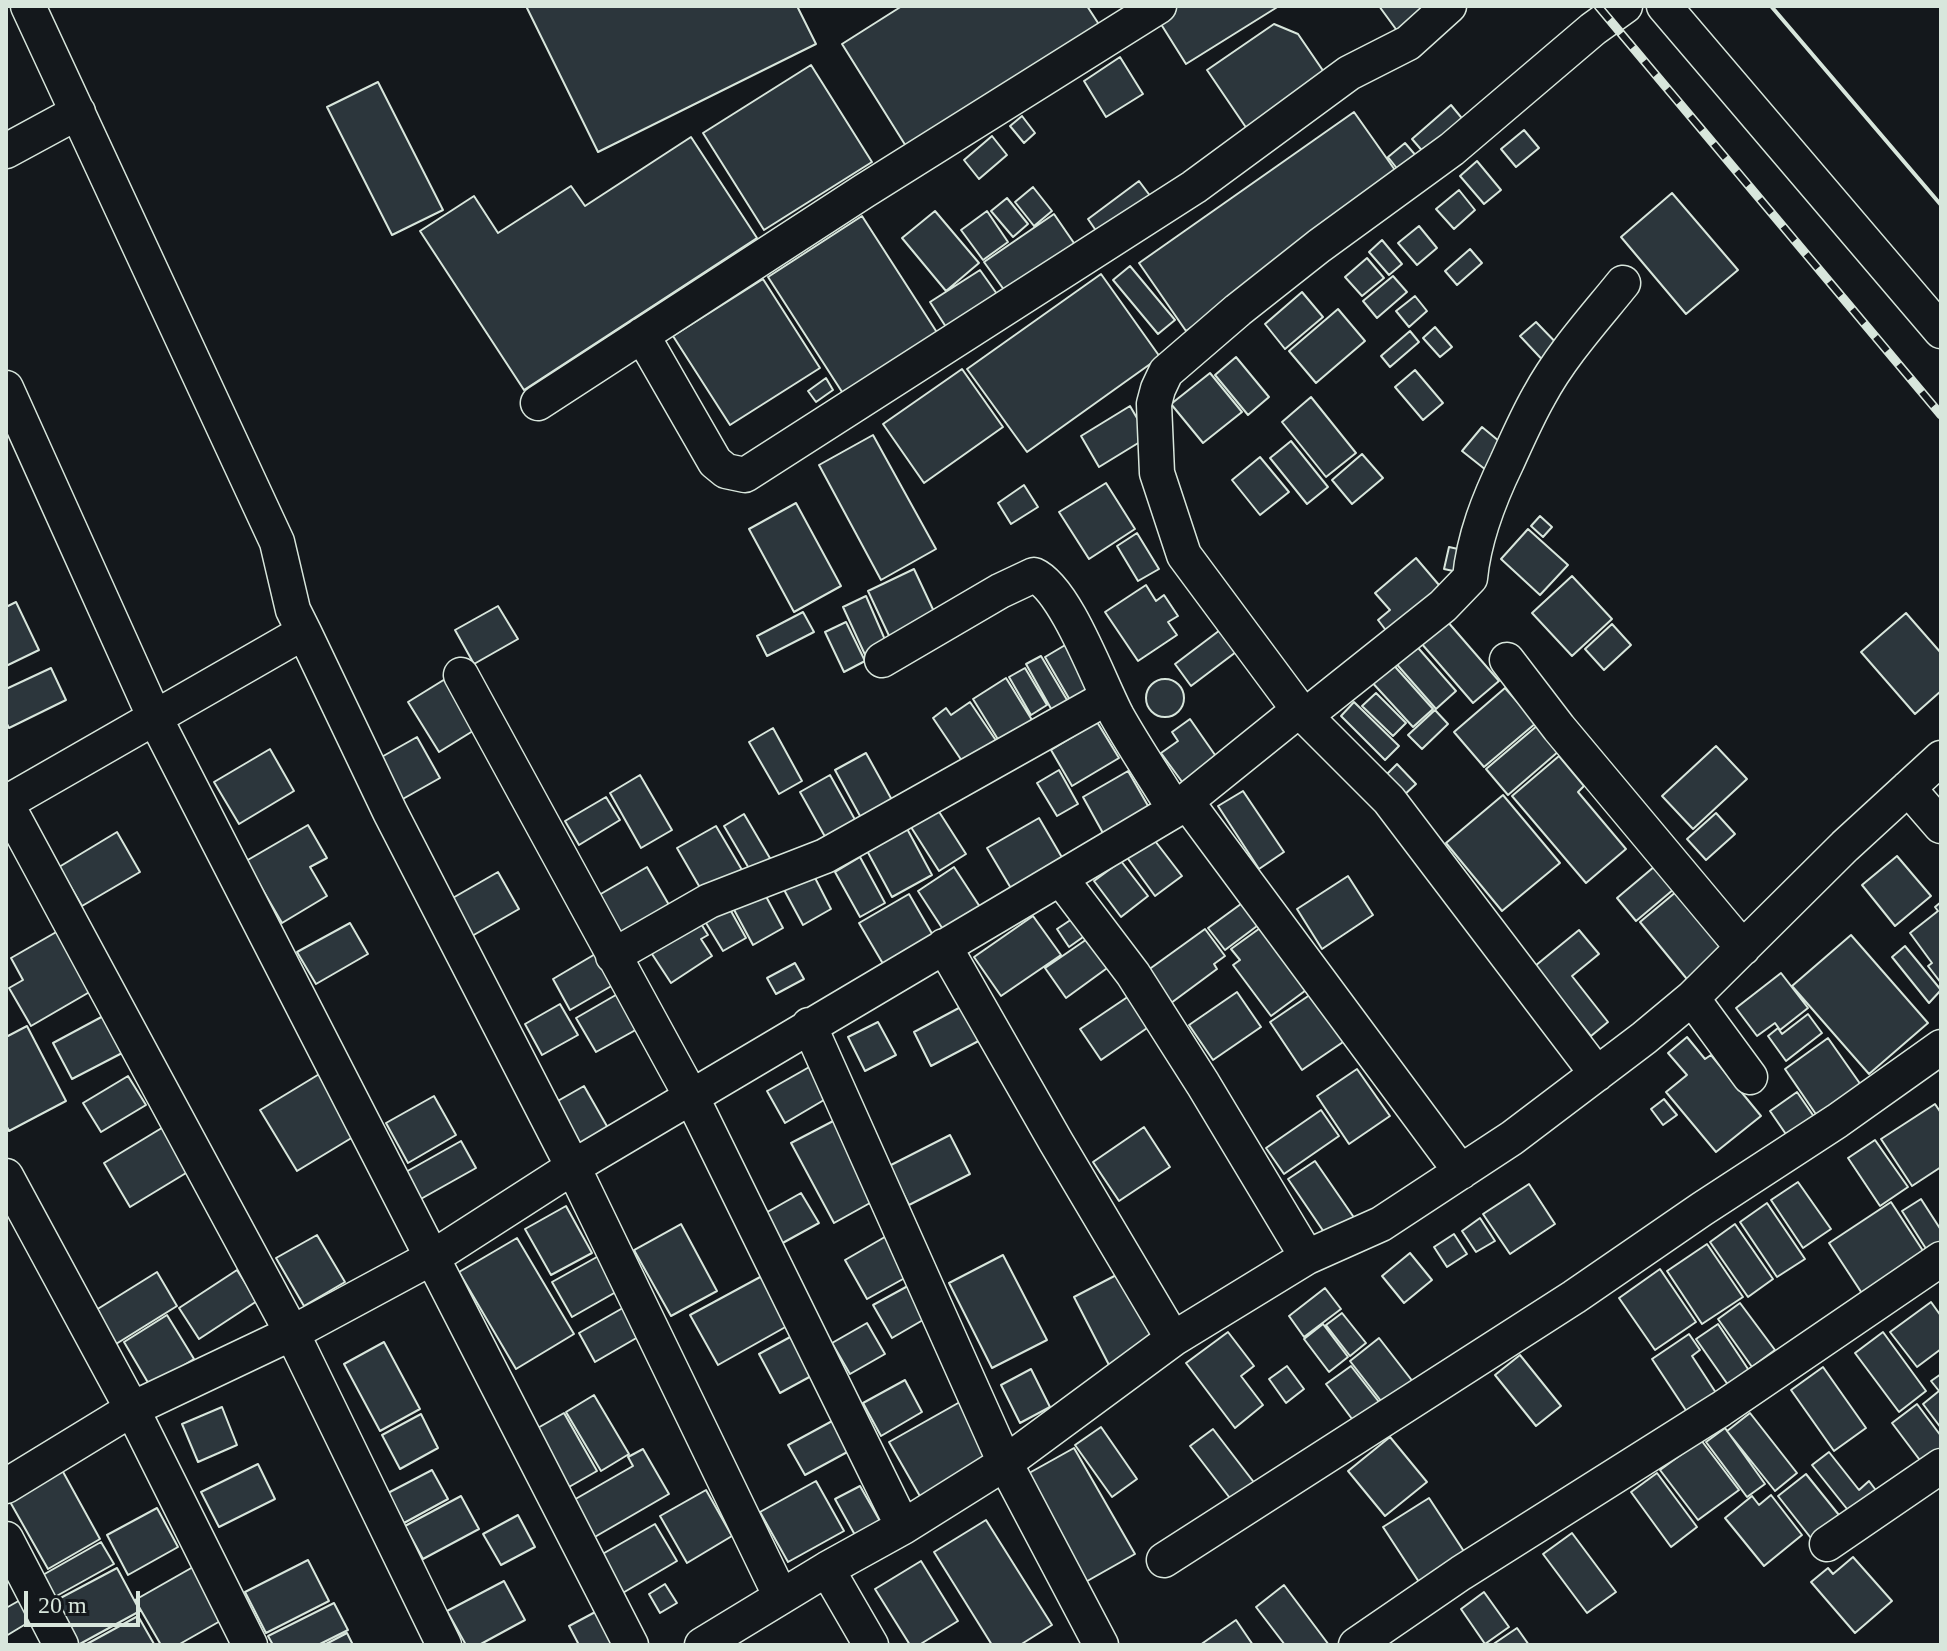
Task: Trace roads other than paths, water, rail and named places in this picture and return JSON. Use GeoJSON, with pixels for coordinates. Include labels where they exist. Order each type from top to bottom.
{"type":"FeatureCollection","features":[{"type":"Feature","properties":{"kind":"street"},"geometry":{"type":"LineString","coordinates":[[28,6],[277,542],[293,610],[390,812],[573,1167],[781,1597]]}},
{"type":"Feature","properties":{"kind":"street"},"geometry":{"type":"LineString","coordinates":[[538,403],[864,191],[1159,6]]}},
{"type":"Feature","properties":{"kind":"street"},"geometry":{"type":"LineString","coordinates":[[642,335],[715,462],[726,471],[745,475],[1194,187],[1349,73],[1408,43],[1449,6]]}},
{"type":"Feature","properties":{"kind":"street"},"geometry":{"type":"LineString","coordinates":[[1597,1074],[1389,800],[1302,713],[1184,555],[1157,473],[1154,404],[1166,372],[1238,310],[1319,246],[1452,149],[1593,29],[1625,6]]}},
{"type":"Feature","properties":{"kind":"street"},"geometry":{"type":"LineString","coordinates":[[1664,6],[1941,331]]}},
{"type":"Feature","properties":{"kind":"street"},"geometry":{"type":"LineString","coordinates":[[6,151],[78,112]]}},
{"type":"Feature","properties":{"kind":"street"},"geometry":{"type":"LineString","coordinates":[[6,1486],[132,1409],[292,1333],[433,1257],[573,1167],[1061,879],[1180,806],[1210,784],[1443,606],[1470,578],[1473,550],[1483,518],[1540,394],[1571,347],[1623,283]]}},
{"type":"Feature","properties":{"kind":"street"},"geometry":{"type":"LineString","coordinates":[[6,388],[154,716],[631,1645]]}},
{"type":"Feature","properties":{"kind":"street"},"geometry":{"type":"LineString","coordinates":[[882,660],[1000,591],[1034,575],[1050,586],[1082,642],[1108,697],[1180,806],[1461,1172]]}},
{"type":"Feature","properties":{"kind":"street"},"geometry":{"type":"LineString","coordinates":[[304,632],[6,803],[292,1333],[444,1645]]}},
{"type":"Feature","properties":{"kind":"street"},"geometry":{"type":"LineString","coordinates":[[1507,660],[1559,728],[1743,948]]}},
{"type":"Feature","properties":{"kind":"street"},"geometry":{"type":"LineString","coordinates":[[461,675],[692,1098],[903,1527]]}},
{"type":"Feature","properties":{"kind":"street"},"geometry":{"type":"LineString","coordinates":[[613,956],[709,901],[825,856],[1108,697]]}},
{"type":"Feature","properties":{"kind":"street"},"geometry":{"type":"LineString","coordinates":[[702,1645],[1005,1463],[1173,1339],[1307,1257],[1381,1224],[1512,1138],[1692,998],[1941,758]]}},
{"type":"Feature","properties":{"kind":"street"},"geometry":{"type":"LineString","coordinates":[[1908,788],[1941,826]]}},
{"type":"Feature","properties":{"kind":"street"},"geometry":{"type":"LineString","coordinates":[[1061,879],[1141,986],[1307,1257]]}},
{"type":"Feature","properties":{"kind":"street"},"geometry":{"type":"LineString","coordinates":[[944,946],[1173,1339]]}},
{"type":"Feature","properties":{"kind":"street"},"geometry":{"type":"LineString","coordinates":[[1692,998],[1750,1077]]}},
{"type":"Feature","properties":{"kind":"street"},"geometry":{"type":"LineString","coordinates":[[809,1025],[1005,1463],[1101,1645]]}},
{"type":"Feature","properties":{"kind":"street"},"geometry":{"type":"LineString","coordinates":[[1164,1560],[1561,1306],[1837,1121],[1941,1047]]}},
{"type":"Feature","properties":{"kind":"street"},"geometry":{"type":"LineString","coordinates":[[6,1176],[132,1409],[250,1645]]}},
{"type":"Feature","properties":{"kind":"street"},"geometry":{"type":"LineString","coordinates":[[1356,1645],[1461,1573],[1721,1409],[1941,1259]]}},
{"type":"Feature","properties":{"kind":"street"},"geometry":{"type":"LineString","coordinates":[[1827,1544],[1941,1466]]}},
{"type":"Feature","properties":{"kind":"street"},"geometry":{"type":"LineString","coordinates":[[6,1539],[61,1645]]}},
{"type":"Feature","properties":{"kind":"street"},"geometry":{"type":"LineString","coordinates":[[827,1569],[871,1645]]}},
{"type":"Feature","properties":{"kind":"railway"},"geometry":{"type":"LineString","coordinates":[[1598,6],[1941,415]]}}]}
